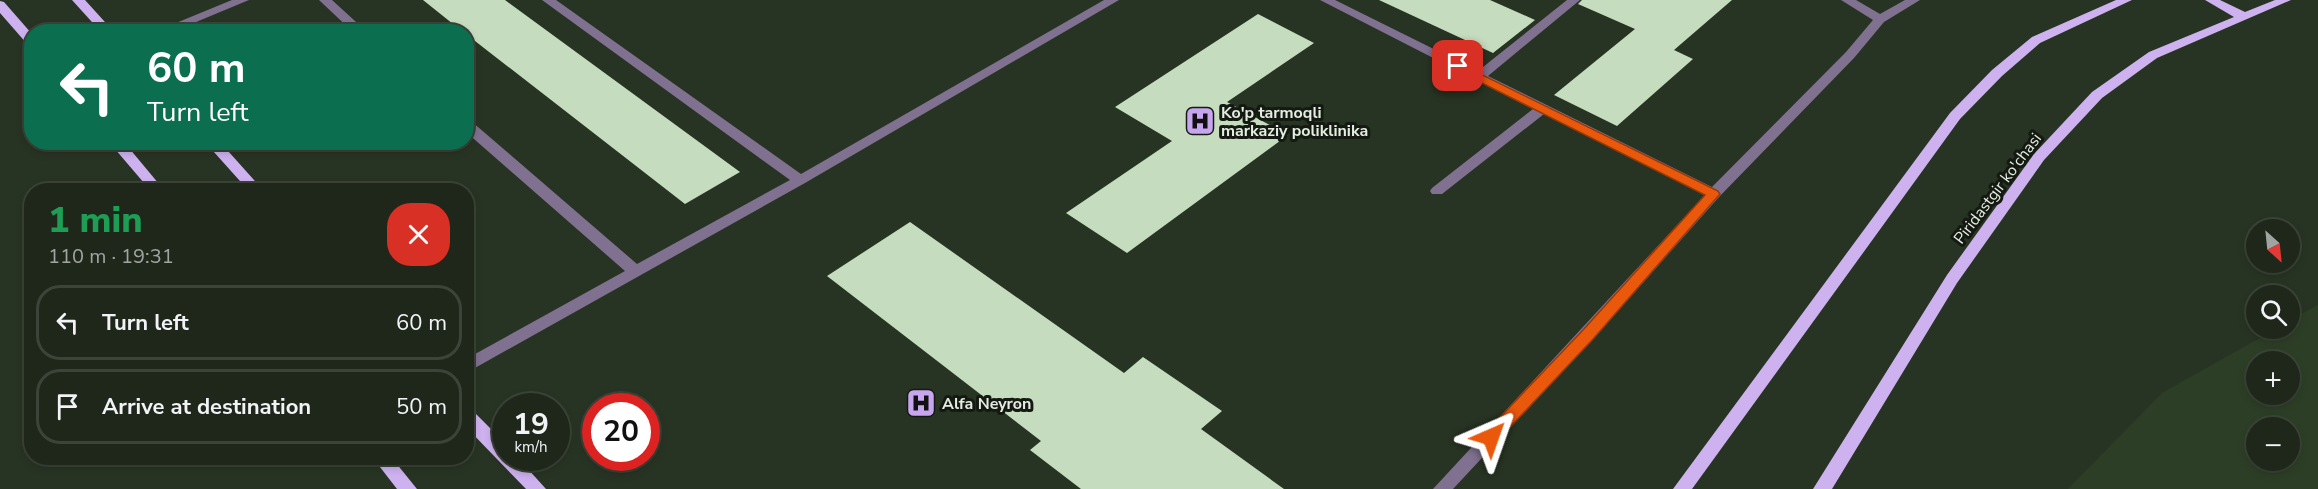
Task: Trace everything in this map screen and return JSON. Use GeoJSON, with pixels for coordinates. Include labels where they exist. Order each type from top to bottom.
{"type":"FeatureCollection","features":[{"type":"Feature","properties":{"kind":"main road"},"geometry":{"type":"LineString","coordinates":[[78,0],[100,24]]}},
{"type":"Feature","properties":{"kind":"main road"},"geometry":{"type":"LineString","coordinates":[[1682,489],[1955,116],[1997,72],[2036,40],[2126,0]]}},
{"type":"Feature","properties":{"kind":"main road"},"geometry":{"type":"LineString","coordinates":[[2211,0],[2244,16]]}},
{"type":"Feature","properties":{"kind":"main road","name":"Piridastgir ko'chasi"},"geometry":{"type":"LineString","coordinates":[[1822,489],[1952,279],[2039,157],[2097,95],[2153,55],[2286,0]]}},
{"type":"Feature","properties":{"kind":"main road"},"geometry":{"type":"LineString","coordinates":[[0,5],[24,33]]}},
{"type":"Feature","properties":{"kind":"main road"},"geometry":{"type":"LineString","coordinates":[[123,150],[151,183]]}},
{"type":"Feature","properties":{"kind":"main road"},"geometry":{"type":"LineString","coordinates":[[219,150],[250,183]]}},
{"type":"Feature","properties":{"kind":"main road"},"geometry":{"type":"LineString","coordinates":[[474,423],[492,442]]}},
{"type":"Feature","properties":{"kind":"main road"},"geometry":{"type":"LineString","coordinates":[[388,465],[408,489]]}},
{"type":"Feature","properties":{"kind":"main road"},"geometry":{"type":"LineString","coordinates":[[520,471],[537,489]]}},
{"type":"Feature","properties":{"kind":"lane"},"geometry":{"type":"LineString","coordinates":[[181,24],[243,0]]}},
{"type":"Feature","properties":{"kind":"lane"},"geometry":{"type":"LineString","coordinates":[[325,0],[352,24]]}},
{"type":"Feature","properties":{"kind":"lane"},"geometry":{"type":"LineString","coordinates":[[548,0],[800,180]]}},
{"type":"Feature","properties":{"kind":"lane"},"geometry":{"type":"LineString","coordinates":[[474,363],[800,180],[1113,0]]}},
{"type":"Feature","properties":{"kind":"lane"},"geometry":{"type":"LineString","coordinates":[[1326,0],[1714,194]]}},
{"type":"Feature","properties":{"kind":"lane"},"geometry":{"type":"LineString","coordinates":[[1479,76],[1574,0]]}},
{"type":"Feature","properties":{"kind":"lane"},"geometry":{"type":"LineString","coordinates":[[1847,0],[1880,19]]}},
{"type":"Feature","properties":{"kind":"lane"},"geometry":{"type":"LineString","coordinates":[[1442,489],[1588,334],[1714,194],[1850,55],[1880,19],[1914,0]]}},
{"type":"Feature","properties":{"kind":"lane"},"geometry":{"type":"LineString","coordinates":[[1437,191],[1542,108]]}},
{"type":"Feature","properties":{"kind":"lane"},"geometry":{"type":"LineString","coordinates":[[474,131],[636,272]]}},
{"type":"Feature","properties":{"kind":"shaded area"},"geometry":{"type":"Polygon","coordinates":[[[2318,305],[2318,489],[2068,489],[2162,393],[2258,339],[2300,339],[2300,315],[2318,305]]]}},
{"type":"Feature","properties":{"kind":"building"},"geometry":{"type":"Polygon","coordinates":[[[423,0],[505,0],[740,172],[685,204],[474,40],[474,24],[453,24],[423,0]]]}},
{"type":"Feature","properties":{"kind":"building"},"geometry":{"type":"Polygon","coordinates":[[[1379,0],[1490,0],[1535,20],[1493,53],[1379,0]]]}},
{"type":"Feature","properties":{"kind":"building"},"geometry":{"type":"Polygon","coordinates":[[[1582,0],[1732,0],[1674,50],[1693,59],[1617,126],[1554,95],[1635,29],[1578,4],[1582,0]]]}},
{"type":"Feature","properties":{"kind":"building","name":"Ko'p tarmoqli markaziy poliklinika"},"geometry":{"type":"Polygon","coordinates":[[[1258,14],[1314,43],[1227,102],[1288,135],[1127,253],[1066,213],[1172,141],[1115,107],[1258,14]]]}},
{"type":"Feature","properties":{"kind":"building"},"geometry":{"type":"Polygon","coordinates":[[[910,222],[1124,373],[1143,357],[1222,411],[1201,429],[1284,489],[1081,489],[1030,450],[1041,441],[827,276],[910,222]]]}},
{"type":"Feature","properties":{"kind":"place","name":"Ko'p tarmoqli markaziy poliklinika"},"geometry":{"type":"Point","coordinates":[1200,121]}},
{"type":"Feature","properties":{"kind":"place","name":"Alfa Neyron"},"geometry":{"type":"Point","coordinates":[921,403]}},
{"type":"Feature","properties":{"kind":"route"},"geometry":{"type":"LineString","coordinates":[[1458,66],[1714,194],[1588,334],[1491,437]]}}]}
